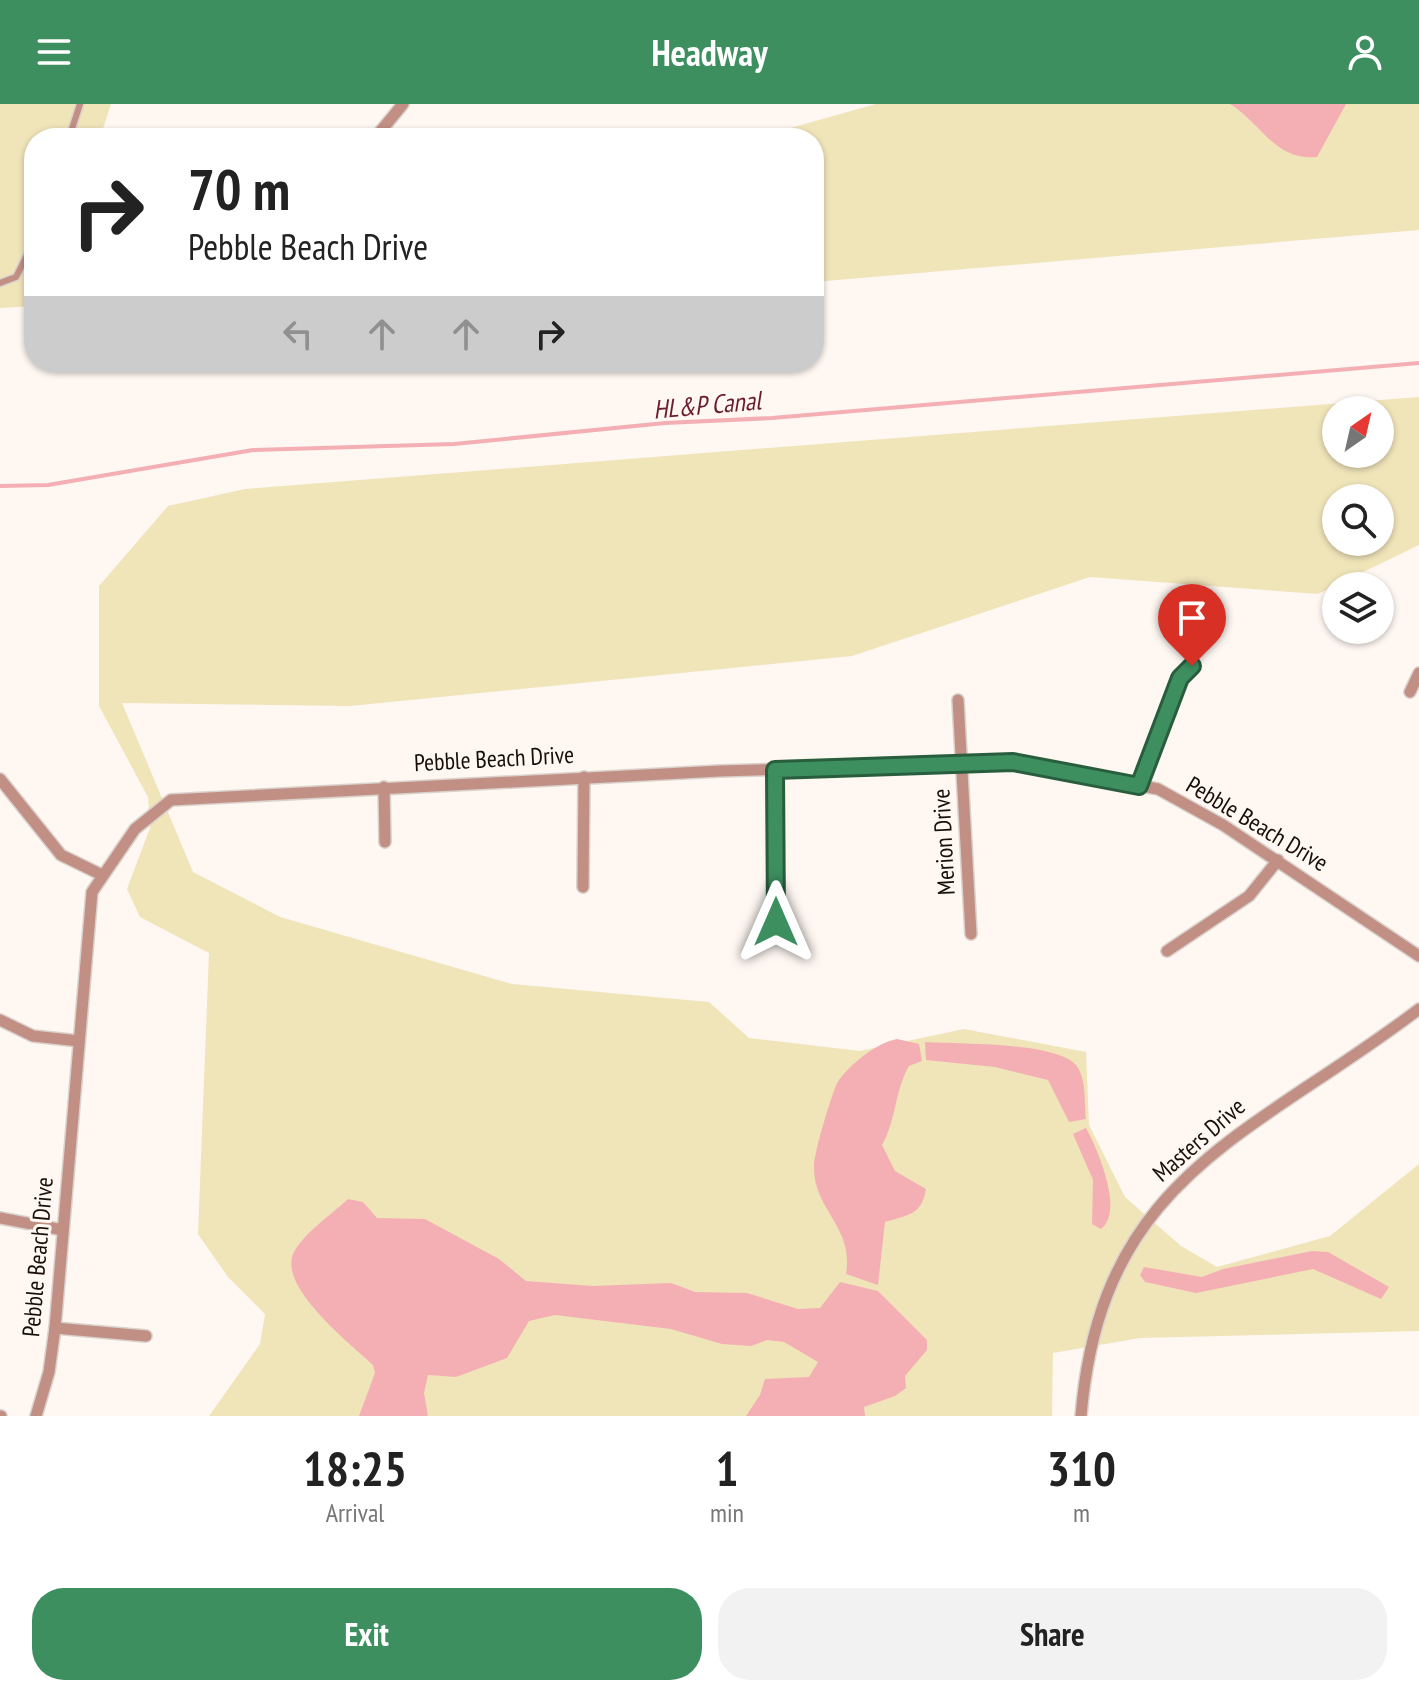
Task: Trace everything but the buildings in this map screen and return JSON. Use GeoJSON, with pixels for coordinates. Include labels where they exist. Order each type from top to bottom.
{"type":"FeatureCollection","features":[{"type":"Feature","properties":{"kind":"street"},"geometry":{"type":"LineString","coordinates":[[383,128],[403,104]]}},
{"type":"Feature","properties":{"kind":"street"},"geometry":{"type":"LineString","coordinates":[[1139,786],[1180,678],[1192,666]]}},
{"type":"Feature","properties":{"kind":"street"},"geometry":{"type":"LineString","coordinates":[[1410,692],[1419,673]]}},
{"type":"Feature","properties":{"kind":"street","name":"Merion Drive"},"geometry":{"type":"LineString","coordinates":[[958,700],[971,934]]}},
{"type":"Feature","properties":{"kind":"street","name":"Pebble Beach Drive"},"geometry":{"type":"LineString","coordinates":[[36,1416],[49,1372],[55,1328],[92,892],[135,829],[171,800],[584,777],[1013,762],[1158,789],[1278,860],[1419,956]]}},
{"type":"Feature","properties":{"kind":"street"},"geometry":{"type":"LineString","coordinates":[[775,770],[776,922]]}},
{"type":"Feature","properties":{"kind":"street"},"geometry":{"type":"LineString","coordinates":[[583,887],[584,777]]}},
{"type":"Feature","properties":{"kind":"street"},"geometry":{"type":"LineString","coordinates":[[0,779],[61,855],[102,875]]}},
{"type":"Feature","properties":{"kind":"street"},"geometry":{"type":"LineString","coordinates":[[384,787],[385,842]]}},
{"type":"Feature","properties":{"kind":"street"},"geometry":{"type":"LineString","coordinates":[[1167,951],[1249,896],[1278,860]]}},
{"type":"Feature","properties":{"kind":"street","name":"Masters Drive"},"geometry":{"type":"LineString","coordinates":[[1081,1416],[1085,1372],[1107,1292],[1136,1239],[1162,1201],[1195,1167],[1240,1130],[1419,1009]]}},
{"type":"Feature","properties":{"kind":"street"},"geometry":{"type":"LineString","coordinates":[[0,1020],[33,1036],[79,1041]]}},
{"type":"Feature","properties":{"kind":"street"},"geometry":{"type":"LineString","coordinates":[[0,1218],[63,1230]]}},
{"type":"Feature","properties":{"kind":"street"},"geometry":{"type":"LineString","coordinates":[[55,1328],[146,1336]]}},
{"type":"Feature","properties":{"kind":"lane"},"geometry":{"type":"LineString","coordinates":[[72,128],[80,104]]}},
{"type":"Feature","properties":{"kind":"lane"},"geometry":{"type":"LineString","coordinates":[[0,283],[16,277],[24,261]]}},
{"type":"Feature","properties":{"kind":"shaded area"},"geometry":{"type":"Polygon","coordinates":[[[0,104],[111,104],[103,128],[24,128],[24,307],[0,308],[0,104]]]}},
{"type":"Feature","properties":{"kind":"shaded area"},"geometry":{"type":"Polygon","coordinates":[[[876,104],[1419,104],[1419,230],[824,281],[824,128],[791,128],[876,104]]]}},
{"type":"Feature","properties":{"kind":"shaded area"},"geometry":{"type":"Polygon","coordinates":[[[1230,104],[1346,104],[1317,157],[1302,157],[1279,147],[1230,104]]]}},
{"type":"Feature","properties":{"kind":"shaded area"},"geometry":{"type":"Polygon","coordinates":[[[1419,397],[1419,545],[1363,572],[1322,572],[1322,592],[1318,594],[1090,577],[852,656],[350,706],[122,703],[193,872],[280,917],[512,984],[709,1002],[749,1038],[860,1051],[964,1029],[1086,1052],[1089,1125],[1125,1197],[1181,1246],[1217,1267],[1330,1236],[1419,1164],[1419,1331],[1140,1338],[1053,1353],[1052,1416],[209,1416],[260,1344],[265,1314],[228,1277],[198,1234],[209,953],[140,917],[127,889],[150,828],[148,797],[99,706],[99,586],[168,506],[245,489],[1322,405],[1322,468],[1394,468],[1394,399],[1419,397]]]}},
{"type":"Feature","properties":{"kind":"shaded area"},"geometry":{"type":"Polygon","coordinates":[[[897,1039],[919,1044],[922,1061],[909,1066],[904,1075],[882,1145],[895,1171],[926,1189],[921,1204],[913,1213],[885,1222],[878,1285],[846,1274],[844,1244],[820,1196],[814,1161],[837,1083],[864,1056],[880,1045],[897,1039]]]}},
{"type":"Feature","properties":{"kind":"shaded area"},"geometry":{"type":"Polygon","coordinates":[[[925,1042],[1027,1048],[1064,1057],[1075,1064],[1082,1076],[1086,1119],[1069,1122],[1048,1080],[995,1067],[926,1060],[925,1042]]]}},
{"type":"Feature","properties":{"kind":"shaded area"},"geometry":{"type":"Polygon","coordinates":[[[1086,1128],[1102,1164],[1110,1195],[1108,1221],[1101,1229],[1092,1224],[1093,1180],[1073,1134],[1086,1128]]]}},
{"type":"Feature","properties":{"kind":"shaded area"},"geometry":{"type":"Polygon","coordinates":[[[348,1199],[363,1202],[377,1218],[425,1219],[499,1259],[526,1281],[593,1286],[671,1283],[695,1292],[747,1293],[798,1309],[820,1308],[840,1282],[878,1291],[927,1340],[927,1350],[905,1376],[906,1388],[895,1396],[864,1407],[865,1416],[746,1416],[760,1395],[765,1379],[809,1377],[818,1362],[784,1342],[767,1340],[751,1346],[722,1344],[671,1329],[555,1315],[529,1321],[507,1358],[456,1377],[428,1375],[424,1393],[428,1416],[359,1416],[375,1373],[373,1365],[319,1314],[296,1281],[291,1266],[294,1252],[305,1237],[348,1199]]]}},
{"type":"Feature","properties":{"kind":"shaded area"},"geometry":{"type":"Polygon","coordinates":[[[1312,1251],[1328,1252],[1389,1287],[1381,1299],[1313,1269],[1196,1293],[1145,1282],[1140,1275],[1144,1267],[1202,1277],[1223,1269],[1312,1251]]]}},
{"type":"Feature","properties":{"kind":"waterway","name":"HL&P Canal"},"geometry":{"type":"LineString","coordinates":[[0,486],[48,485],[253,450],[454,444],[665,423],[772,418],[1419,363]]}},
{"type":"Feature","properties":{"kind":"route"},"geometry":{"type":"LineString","coordinates":[[776,922],[775,770],[1013,762],[1139,786],[1180,678],[1192,666]]}}]}
